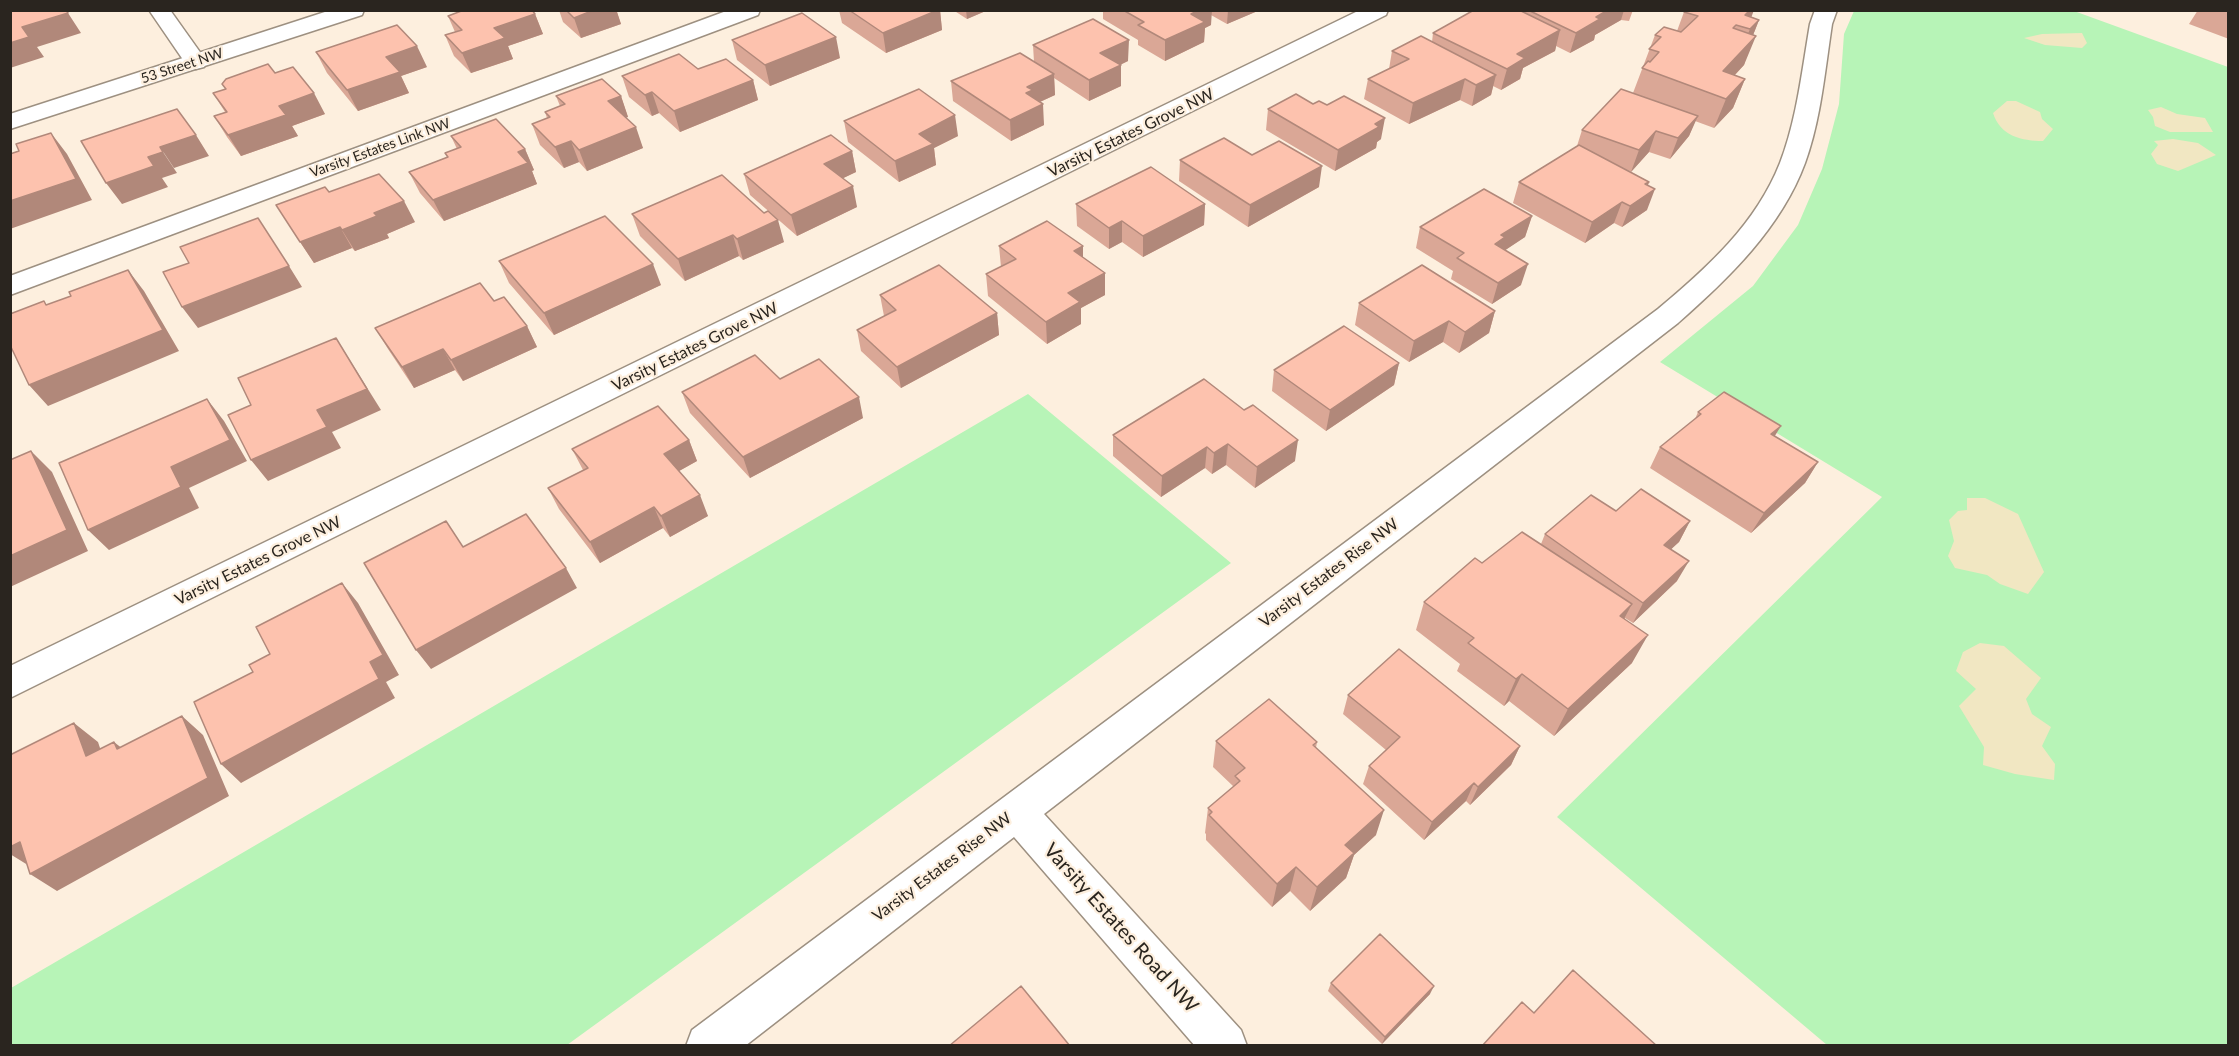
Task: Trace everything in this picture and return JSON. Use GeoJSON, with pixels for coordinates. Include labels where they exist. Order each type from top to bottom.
{"type":"FeatureCollection","features":[{"type":"Feature","properties":{"kind":"street"},"geometry":{"type":"LineString","coordinates":[[159,10],[192,56]]}},
{"type":"Feature","properties":{"kind":"street","name":"53 Street NW"},"geometry":{"type":"LineString","coordinates":[[10,122],[312,10]]}},
{"type":"Feature","properties":{"kind":"street","name":"53 Street NW"},"geometry":{"type":"LineString","coordinates":[[10,106],[354,10]]}},
{"type":"Feature","properties":{"kind":"street","name":"Varsity Estates Link NW"},"geometry":{"type":"LineString","coordinates":[[10,285],[750,10]]}},
{"type":"Feature","properties":{"kind":"street","name":"Varsity Estates Grove NW"},"geometry":{"type":"LineString","coordinates":[[10,683],[1378,10]]}},
{"type":"Feature","properties":{"kind":"street","name":"Varsity Estates Rise NW"},"geometry":{"type":"LineString","coordinates":[[708,1046],[1668,316],[1706,284],[1734,256],[1762,220],[1792,164],[1798,144],[1821,24],[1826,10]]}},
{"type":"Feature","properties":{"kind":"street","name":"Varsity Estates Road NW"},"geometry":{"type":"LineString","coordinates":[[1016,811],[1225,1046]]}},
{"type":"Feature","properties":{"kind":"green space"},"geometry":{"type":"Polygon","coordinates":[[[1854,11],[2074,11],[2228,67],[2228,1045],[1827,1045],[1557,817],[1882,497],[1660,362],[1753,286],[1798,225],[1822,169],[1839,104],[1844,34],[1854,11]]]}},
{"type":"Feature","properties":{"kind":"green space"},"geometry":{"type":"Polygon","coordinates":[[[1028,394],[1231,563],[567,1045],[11,1045],[11,988],[1028,394]]]}},
{"type":"Feature","properties":{"kind":"sand"},"geometry":{"type":"Polygon","coordinates":[[[2082,33],[2087,43],[2082,48],[2045,45],[2024,38],[2042,34],[2082,33]]]}},
{"type":"Feature","properties":{"kind":"sand"},"geometry":{"type":"Polygon","coordinates":[[[2007,101],[2016,101],[2040,112],[2042,119],[2053,129],[2043,141],[2027,140],[2006,132],[1996,121],[1993,113],[2007,101]]]}},
{"type":"Feature","properties":{"kind":"sand"},"geometry":{"type":"Polygon","coordinates":[[[2161,107],[2177,114],[2205,118],[2213,132],[2170,132],[2155,126],[2148,110],[2161,107]]]}},
{"type":"Feature","properties":{"kind":"sand"},"geometry":{"type":"Polygon","coordinates":[[[2173,139],[2198,143],[2216,155],[2178,171],[2157,164],[2151,154],[2158,145],[2154,141],[2173,139]]]}},
{"type":"Feature","properties":{"kind":"sand"},"geometry":{"type":"Polygon","coordinates":[[[1967,498],[1985,498],[2018,514],[2044,572],[2028,594],[2000,584],[1987,575],[1955,568],[1948,556],[1954,541],[1949,520],[1958,511],[1967,510],[1967,498]]]}},
{"type":"Feature","properties":{"kind":"sand"},"geometry":{"type":"Polygon","coordinates":[[[1980,643],[2004,646],[2041,678],[2026,699],[2032,714],[2051,727],[2042,746],[2055,764],[2054,780],[2015,774],[1983,765],[1984,747],[1959,706],[1976,689],[1956,671],[1963,652],[1980,643]]]}},
{"type":"Feature","properties":{"kind":"building"},"geometry":{"type":"Polygon","coordinates":[[[10,10],[66,10],[68,13],[22,27],[29,37],[10,43],[10,10]]]}},
{"type":"Feature","properties":{"kind":"building"},"geometry":{"type":"Polygon","coordinates":[[[464,10],[532,10],[535,14],[494,28],[505,38],[462,53],[445,35],[462,30],[448,16],[464,10]]]}},
{"type":"Feature","properties":{"kind":"building"},"geometry":{"type":"Polygon","coordinates":[[[566,10],[594,10],[574,18],[566,10]]]}},
{"type":"Feature","properties":{"kind":"building"},"geometry":{"type":"Polygon","coordinates":[[[849,10],[938,10],[883,33],[849,10]]]}},
{"type":"Feature","properties":{"kind":"building"},"geometry":{"type":"Polygon","coordinates":[[[1123,10],[1199,10],[1191,14],[1205,22],[1165,40],[1138,25],[1144,22],[1123,10]]]}},
{"type":"Feature","properties":{"kind":"building"},"geometry":{"type":"Polygon","coordinates":[[[1474,10],[1519,10],[1560,30],[1517,54],[1525,58],[1507,69],[1433,33],[1474,10]]]}},
{"type":"Feature","properties":{"kind":"building"},"geometry":{"type":"Polygon","coordinates":[[[1528,10],[1608,10],[1596,17],[1600,19],[1576,33],[1528,10]]]}},
{"type":"Feature","properties":{"kind":"building"},"geometry":{"type":"Polygon","coordinates":[[[1685,10],[1750,10],[1745,15],[1759,20],[1750,29],[1736,25],[1733,28],[1756,36],[1723,71],[1745,79],[1726,99],[1642,68],[1659,52],[1649,49],[1661,37],[1655,35],[1664,27],[1681,32],[1698,16],[1684,12],[1685,10]]]}},
{"type":"Feature","properties":{"kind":"building"},"geometry":{"type":"Polygon","coordinates":[[[802,13],[836,37],[765,65],[732,40],[802,13]]]}},
{"type":"Feature","properties":{"kind":"building"},"geometry":{"type":"Polygon","coordinates":[[[1093,19],[1129,40],[1100,53],[1121,65],[1089,80],[1033,45],[1093,19]]]}},
{"type":"Feature","properties":{"kind":"building"},"geometry":{"type":"Polygon","coordinates":[[[397,25],[417,46],[386,57],[400,72],[347,90],[316,52],[397,25]]]}},
{"type":"Feature","properties":{"kind":"building"},"geometry":{"type":"Polygon","coordinates":[[[1421,36],[1496,75],[1476,85],[1465,79],[1413,103],[1368,79],[1409,59],[1392,51],[1421,36]]]}},
{"type":"Feature","properties":{"kind":"building"},"geometry":{"type":"Polygon","coordinates":[[[1020,53],[1054,74],[1027,87],[1033,90],[1026,93],[1043,104],[1010,120],[951,81],[1020,53]]]}},
{"type":"Feature","properties":{"kind":"building"},"geometry":{"type":"Polygon","coordinates":[[[679,54],[698,69],[726,59],[753,80],[674,111],[652,92],[645,95],[622,76],[679,54]]]}},
{"type":"Feature","properties":{"kind":"building"},"geometry":{"type":"Polygon","coordinates":[[[268,64],[275,73],[293,67],[314,93],[279,106],[286,115],[228,135],[214,116],[227,112],[213,93],[226,89],[222,84],[226,79],[268,64]]]}},
{"type":"Feature","properties":{"kind":"building"},"geometry":{"type":"Polygon","coordinates":[[[602,79],[621,96],[608,101],[636,127],[579,150],[571,141],[555,147],[532,124],[550,117],[545,112],[565,104],[556,96],[602,79]]]}},
{"type":"Feature","properties":{"kind":"building"},"geometry":{"type":"Polygon","coordinates":[[[919,89],[955,115],[919,134],[933,144],[895,161],[844,121],[919,89]]]}},
{"type":"Feature","properties":{"kind":"building"},"geometry":{"type":"Polygon","coordinates":[[[1621,89],[1698,116],[1678,138],[1656,131],[1639,150],[1582,130],[1621,89]]]}},
{"type":"Feature","properties":{"kind":"building"},"geometry":{"type":"Polygon","coordinates":[[[1296,94],[1313,104],[1319,101],[1327,105],[1344,96],[1385,118],[1375,124],[1379,127],[1338,150],[1268,109],[1296,94]]]}},
{"type":"Feature","properties":{"kind":"building"},"geometry":{"type":"Polygon","coordinates":[[[177,109],[196,135],[160,147],[163,152],[148,157],[154,166],[106,183],[81,141],[177,109]]]}},
{"type":"Feature","properties":{"kind":"building"},"geometry":{"type":"Polygon","coordinates":[[[496,119],[525,149],[518,152],[528,163],[433,200],[409,172],[448,157],[445,153],[461,147],[451,136],[496,119]]]}},
{"type":"Feature","properties":{"kind":"building"},"geometry":{"type":"Polygon","coordinates":[[[51,133],[76,179],[10,201],[10,154],[19,151],[16,144],[51,133]]]}},
{"type":"Feature","properties":{"kind":"building"},"geometry":{"type":"Polygon","coordinates":[[[831,135],[852,151],[824,164],[853,186],[791,215],[744,174],[831,135]]]}},
{"type":"Feature","properties":{"kind":"building"},"geometry":{"type":"Polygon","coordinates":[[[1224,138],[1252,155],[1279,141],[1322,166],[1250,205],[1180,160],[1224,138]]]}},
{"type":"Feature","properties":{"kind":"building"},"geometry":{"type":"Polygon","coordinates":[[[1579,145],[1649,182],[1645,184],[1655,189],[1630,206],[1622,202],[1592,222],[1519,182],[1579,145]]]}},
{"type":"Feature","properties":{"kind":"building"},"geometry":{"type":"Polygon","coordinates":[[[1151,167],[1205,204],[1143,236],[1122,221],[1109,228],[1076,204],[1151,167]]]}},
{"type":"Feature","properties":{"kind":"building"},"geometry":{"type":"Polygon","coordinates":[[[379,174],[404,201],[374,213],[377,216],[342,230],[340,227],[300,242],[276,205],[325,187],[329,192],[379,174]]]}},
{"type":"Feature","properties":{"kind":"building"},"geometry":{"type":"Polygon","coordinates":[[[722,175],[764,213],[768,211],[778,220],[737,239],[733,235],[678,259],[632,214],[722,175]]]}},
{"type":"Feature","properties":{"kind":"building"},"geometry":{"type":"Polygon","coordinates":[[[1484,189],[1532,216],[1501,235],[1505,237],[1495,244],[1528,264],[1498,283],[1457,258],[1464,253],[1420,227],[1484,189]]]}},
{"type":"Feature","properties":{"kind":"building"},"geometry":{"type":"Polygon","coordinates":[[[605,216],[653,264],[544,313],[499,261],[605,216]]]}},
{"type":"Feature","properties":{"kind":"building"},"geometry":{"type":"Polygon","coordinates":[[[258,218],[289,266],[182,307],[163,272],[189,263],[180,247],[258,218]]]}},
{"type":"Feature","properties":{"kind":"building"},"geometry":{"type":"Polygon","coordinates":[[[1047,221],[1083,246],[1074,251],[1105,273],[1068,293],[1080,302],[1046,322],[986,274],[1016,259],[999,246],[1047,221]]]}},
{"type":"Feature","properties":{"kind":"building"},"geometry":{"type":"Polygon","coordinates":[[[939,265],[997,313],[897,367],[857,330],[896,310],[880,295],[939,265]]]}},
{"type":"Feature","properties":{"kind":"building"},"geometry":{"type":"Polygon","coordinates":[[[1422,265],[1495,311],[1465,332],[1449,321],[1414,341],[1359,303],[1422,265]]]}},
{"type":"Feature","properties":{"kind":"building"},"geometry":{"type":"Polygon","coordinates":[[[128,270],[163,330],[29,385],[10,345],[10,314],[44,301],[46,305],[71,296],[69,292],[128,270]]]}},
{"type":"Feature","properties":{"kind":"building"},"geometry":{"type":"Polygon","coordinates":[[[480,283],[494,301],[504,297],[527,326],[451,360],[443,349],[402,367],[375,328],[480,283]]]}},
{"type":"Feature","properties":{"kind":"building"},"geometry":{"type":"Polygon","coordinates":[[[1344,326],[1399,363],[1330,410],[1274,370],[1344,326]]]}},
{"type":"Feature","properties":{"kind":"building"},"geometry":{"type":"Polygon","coordinates":[[[336,338],[367,389],[317,410],[327,427],[251,460],[228,415],[251,405],[238,378],[336,338]]]}},
{"type":"Feature","properties":{"kind":"building"},"geometry":{"type":"Polygon","coordinates":[[[755,355],[780,379],[819,359],[859,397],[743,457],[682,392],[755,355]]]}},
{"type":"Feature","properties":{"kind":"building"},"geometry":{"type":"Polygon","coordinates":[[[1204,379],[1244,410],[1253,405],[1298,440],[1257,467],[1228,444],[1214,453],[1207,447],[1162,476],[1113,435],[1204,379]]]}},
{"type":"Feature","properties":{"kind":"building"},"geometry":{"type":"Polygon","coordinates":[[[1724,392],[1781,426],[1771,434],[1818,462],[1764,513],[1660,447],[1724,392]]]}},
{"type":"Feature","properties":{"kind":"building"},"geometry":{"type":"Polygon","coordinates":[[[207,399],[230,440],[171,467],[181,487],[88,530],[59,463],[207,399]]]}},
{"type":"Feature","properties":{"kind":"building"},"geometry":{"type":"Polygon","coordinates":[[[658,406],[689,440],[664,454],[700,495],[661,516],[654,507],[590,542],[548,488],[588,468],[572,449],[658,406]]]}},
{"type":"Feature","properties":{"kind":"building"},"geometry":{"type":"Polygon","coordinates":[[[31,451],[67,530],[10,556],[10,460],[31,451]]]}},
{"type":"Feature","properties":{"kind":"building"},"geometry":{"type":"Polygon","coordinates":[[[1641,489],[1690,521],[1664,545],[1689,561],[1643,603],[1545,534],[1591,495],[1616,511],[1641,489]]]}},
{"type":"Feature","properties":{"kind":"building"},"geometry":{"type":"Polygon","coordinates":[[[526,514],[566,568],[416,650],[364,563],[446,521],[463,547],[526,514]]]}},
{"type":"Feature","properties":{"kind":"building"},"geometry":{"type":"Polygon","coordinates":[[[1522,532],[1632,604],[1620,616],[1648,635],[1568,709],[1522,674],[1516,679],[1468,643],[1474,638],[1424,602],[1475,558],[1482,563],[1522,532]]]}},
{"type":"Feature","properties":{"kind":"building"},"geometry":{"type":"Polygon","coordinates":[[[342,583],[383,655],[370,662],[379,679],[221,764],[194,702],[253,672],[249,665],[270,654],[256,627],[342,583]]]}},
{"type":"Feature","properties":{"kind":"building"},"geometry":{"type":"Polygon","coordinates":[[[1399,649],[1520,746],[1478,787],[1474,783],[1432,822],[1369,766],[1400,737],[1348,695],[1399,649]]]}},
{"type":"Feature","properties":{"kind":"building"},"geometry":{"type":"Polygon","coordinates":[[[1269,699],[1317,742],[1313,745],[1384,810],[1345,845],[1354,853],[1317,887],[1296,867],[1277,884],[1209,815],[1212,812],[1208,808],[1240,781],[1235,776],[1245,768],[1216,741],[1269,699]]]}},
{"type":"Feature","properties":{"kind":"building"},"geometry":{"type":"Polygon","coordinates":[[[182,716],[208,778],[30,874],[20,842],[10,847],[10,755],[74,723],[86,756],[114,742],[117,749],[182,716]]]}},
{"type":"Feature","properties":{"kind":"building"},"geometry":{"type":"Polygon","coordinates":[[[1380,934],[1434,986],[1385,1037],[1331,983],[1380,934]]]}},
{"type":"Feature","properties":{"kind":"building"},"geometry":{"type":"Polygon","coordinates":[[[1573,970],[1657,1046],[1482,1046],[1522,1002],[1534,1013],[1573,970]]]}},
{"type":"Feature","properties":{"kind":"building"},"geometry":{"type":"Polygon","coordinates":[[[1021,986],[1070,1046],[949,1046],[1021,986]]]}}]}
